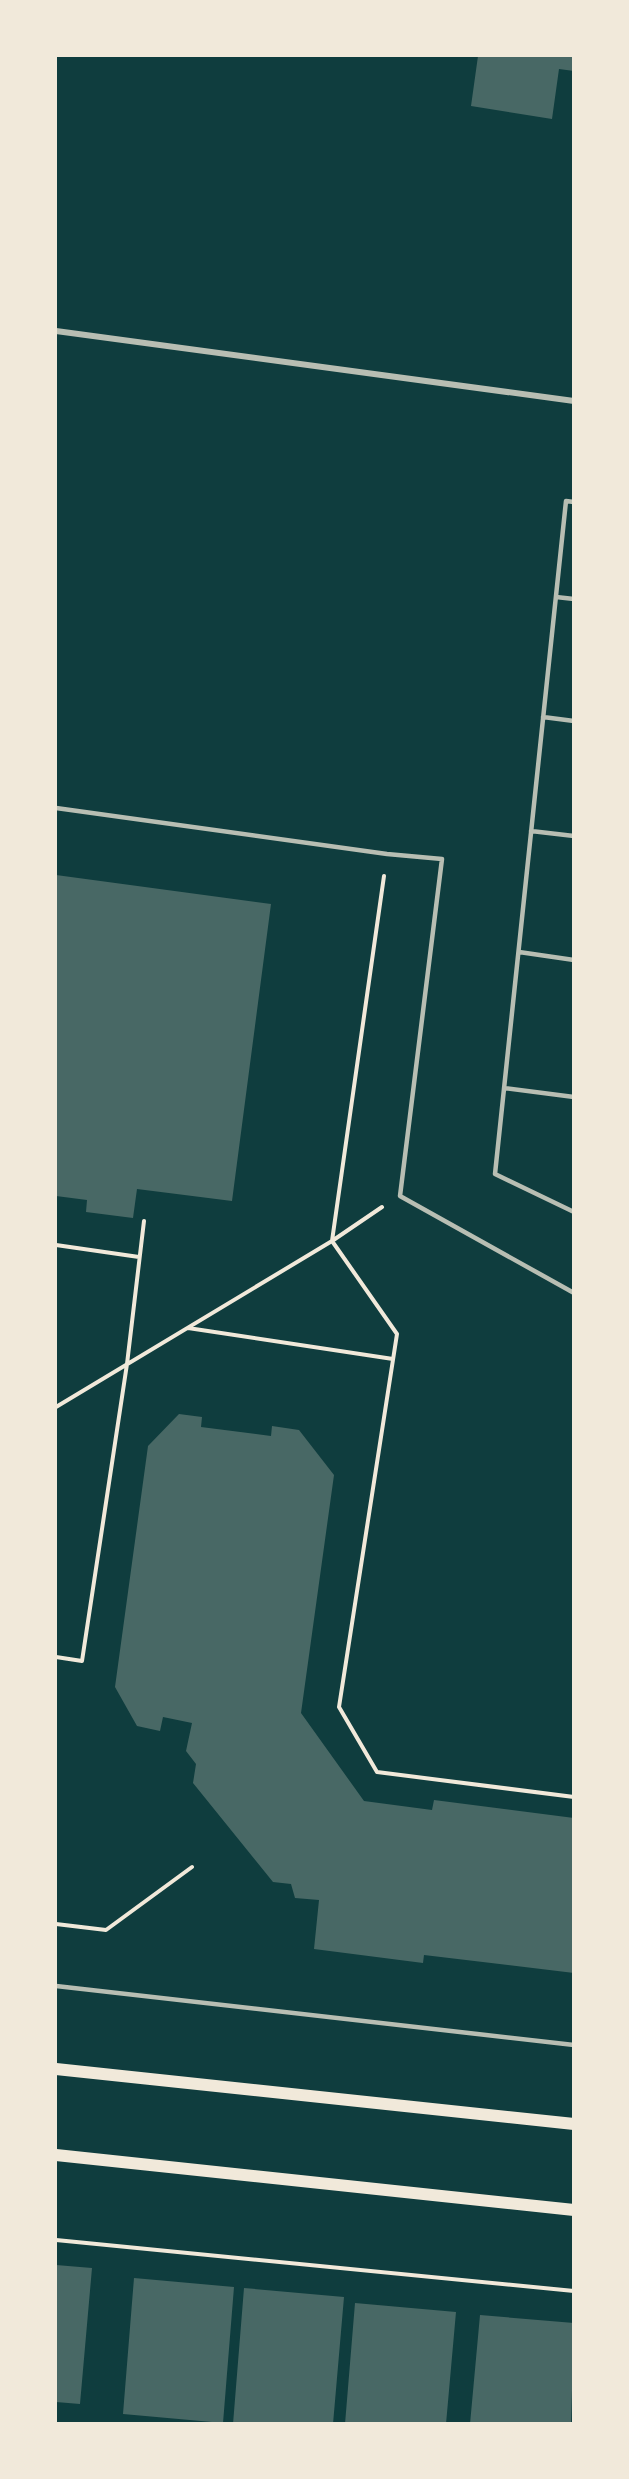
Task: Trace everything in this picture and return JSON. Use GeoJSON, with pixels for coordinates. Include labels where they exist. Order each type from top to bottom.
{"type":"FeatureCollection","features":[{"type":"Feature","properties":{"kind":"main road"},"geometry":{"type":"LineString","coordinates":[[56,2069],[573,2124]]}},
{"type":"Feature","properties":{"kind":"main road"},"geometry":{"type":"LineString","coordinates":[[56,2155],[573,2210]]}},
{"type":"Feature","properties":{"kind":"street"},"geometry":{"type":"LineString","coordinates":[[56,331],[573,401]]}},
{"type":"Feature","properties":{"kind":"lane"},"geometry":{"type":"LineString","coordinates":[[573,502],[566,501],[495,1174],[573,1212]]}},
{"type":"Feature","properties":{"kind":"lane"},"geometry":{"type":"LineString","coordinates":[[556,597],[573,599]]}},
{"type":"Feature","properties":{"kind":"lane"},"geometry":{"type":"LineString","coordinates":[[543,717],[573,721]]}},
{"type":"Feature","properties":{"kind":"lane"},"geometry":{"type":"LineString","coordinates":[[56,807],[387,854],[442,859],[400,1196],[573,1293]]}},
{"type":"Feature","properties":{"kind":"lane"},"geometry":{"type":"LineString","coordinates":[[531,831],[573,836]]}},
{"type":"Feature","properties":{"kind":"lane"},"geometry":{"type":"LineString","coordinates":[[519,952],[573,960]]}},
{"type":"Feature","properties":{"kind":"lane"},"geometry":{"type":"LineString","coordinates":[[504,1088],[573,1097]]}},
{"type":"Feature","properties":{"kind":"lane"},"geometry":{"type":"LineString","coordinates":[[56,1986],[573,2045]]}},
{"type":"Feature","properties":{"kind":"path"},"geometry":{"type":"LineString","coordinates":[[387,854],[332,1241],[398,1334],[339,1707],[377,1772],[573,1797]]}},
{"type":"Feature","properties":{"kind":"path"},"geometry":{"type":"LineString","coordinates":[[56,1407],[332,1241],[400,1196]]}},
{"type":"Feature","properties":{"kind":"path"},"geometry":{"type":"LineString","coordinates":[[56,1657],[82,1661],[127,1364],[144,1221]]}},
{"type":"Feature","properties":{"kind":"path"},"geometry":{"type":"LineString","coordinates":[[56,1245],[139,1257]]}},
{"type":"Feature","properties":{"kind":"path"},"geometry":{"type":"LineString","coordinates":[[187,1328],[393,1359]]}},
{"type":"Feature","properties":{"kind":"path"},"geometry":{"type":"LineString","coordinates":[[56,1924],[106,1930],[192,1867]]}},
{"type":"Feature","properties":{"kind":"path"},"geometry":{"type":"LineString","coordinates":[[56,2240],[573,2291]]}},
{"type":"Feature","properties":{"kind":"building"},"geometry":{"type":"Polygon","coordinates":[[[478,56],[574,56],[574,71],[559,69],[552,119],[471,106],[478,56]]]}},
{"type":"Feature","properties":{"kind":"building"},"geometry":{"type":"Polygon","coordinates":[[[56,875],[271,904],[232,1201],[137,1189],[133,1218],[86,1212],[87,1200],[56,1196],[56,875]]]}},
{"type":"Feature","properties":{"kind":"building"},"geometry":{"type":"Polygon","coordinates":[[[179,1414],[202,1417],[201,1427],[271,1436],[272,1426],[299,1430],[334,1475],[301,1713],[364,1801],[432,1810],[434,1800],[574,1818],[574,1973],[424,1955],[423,1963],[314,1949],[319,1900],[295,1898],[291,1884],[273,1882],[193,1783],[196,1764],[186,1751],[192,1723],[163,1717],[160,1731],[137,1726],[115,1687],[148,1446],[179,1414]]]}},
{"type":"Feature","properties":{"kind":"building"},"geometry":{"type":"Polygon","coordinates":[[[56,2265],[92,2268],[80,2404],[56,2402],[56,2265]]]}},
{"type":"Feature","properties":{"kind":"building"},"geometry":{"type":"Polygon","coordinates":[[[134,2278],[234,2287],[223,2423],[123,2414],[134,2278]]]}},
{"type":"Feature","properties":{"kind":"building"},"geometry":{"type":"Polygon","coordinates":[[[244,2288],[344,2297],[333,2424],[233,2424],[244,2288]]]}},
{"type":"Feature","properties":{"kind":"building"},"geometry":{"type":"Polygon","coordinates":[[[355,2303],[456,2312],[446,2424],[345,2424],[355,2303]]]}},
{"type":"Feature","properties":{"kind":"building"},"geometry":{"type":"Polygon","coordinates":[[[480,2315],[574,2323],[571,2424],[470,2424],[480,2315]]]}}]}
